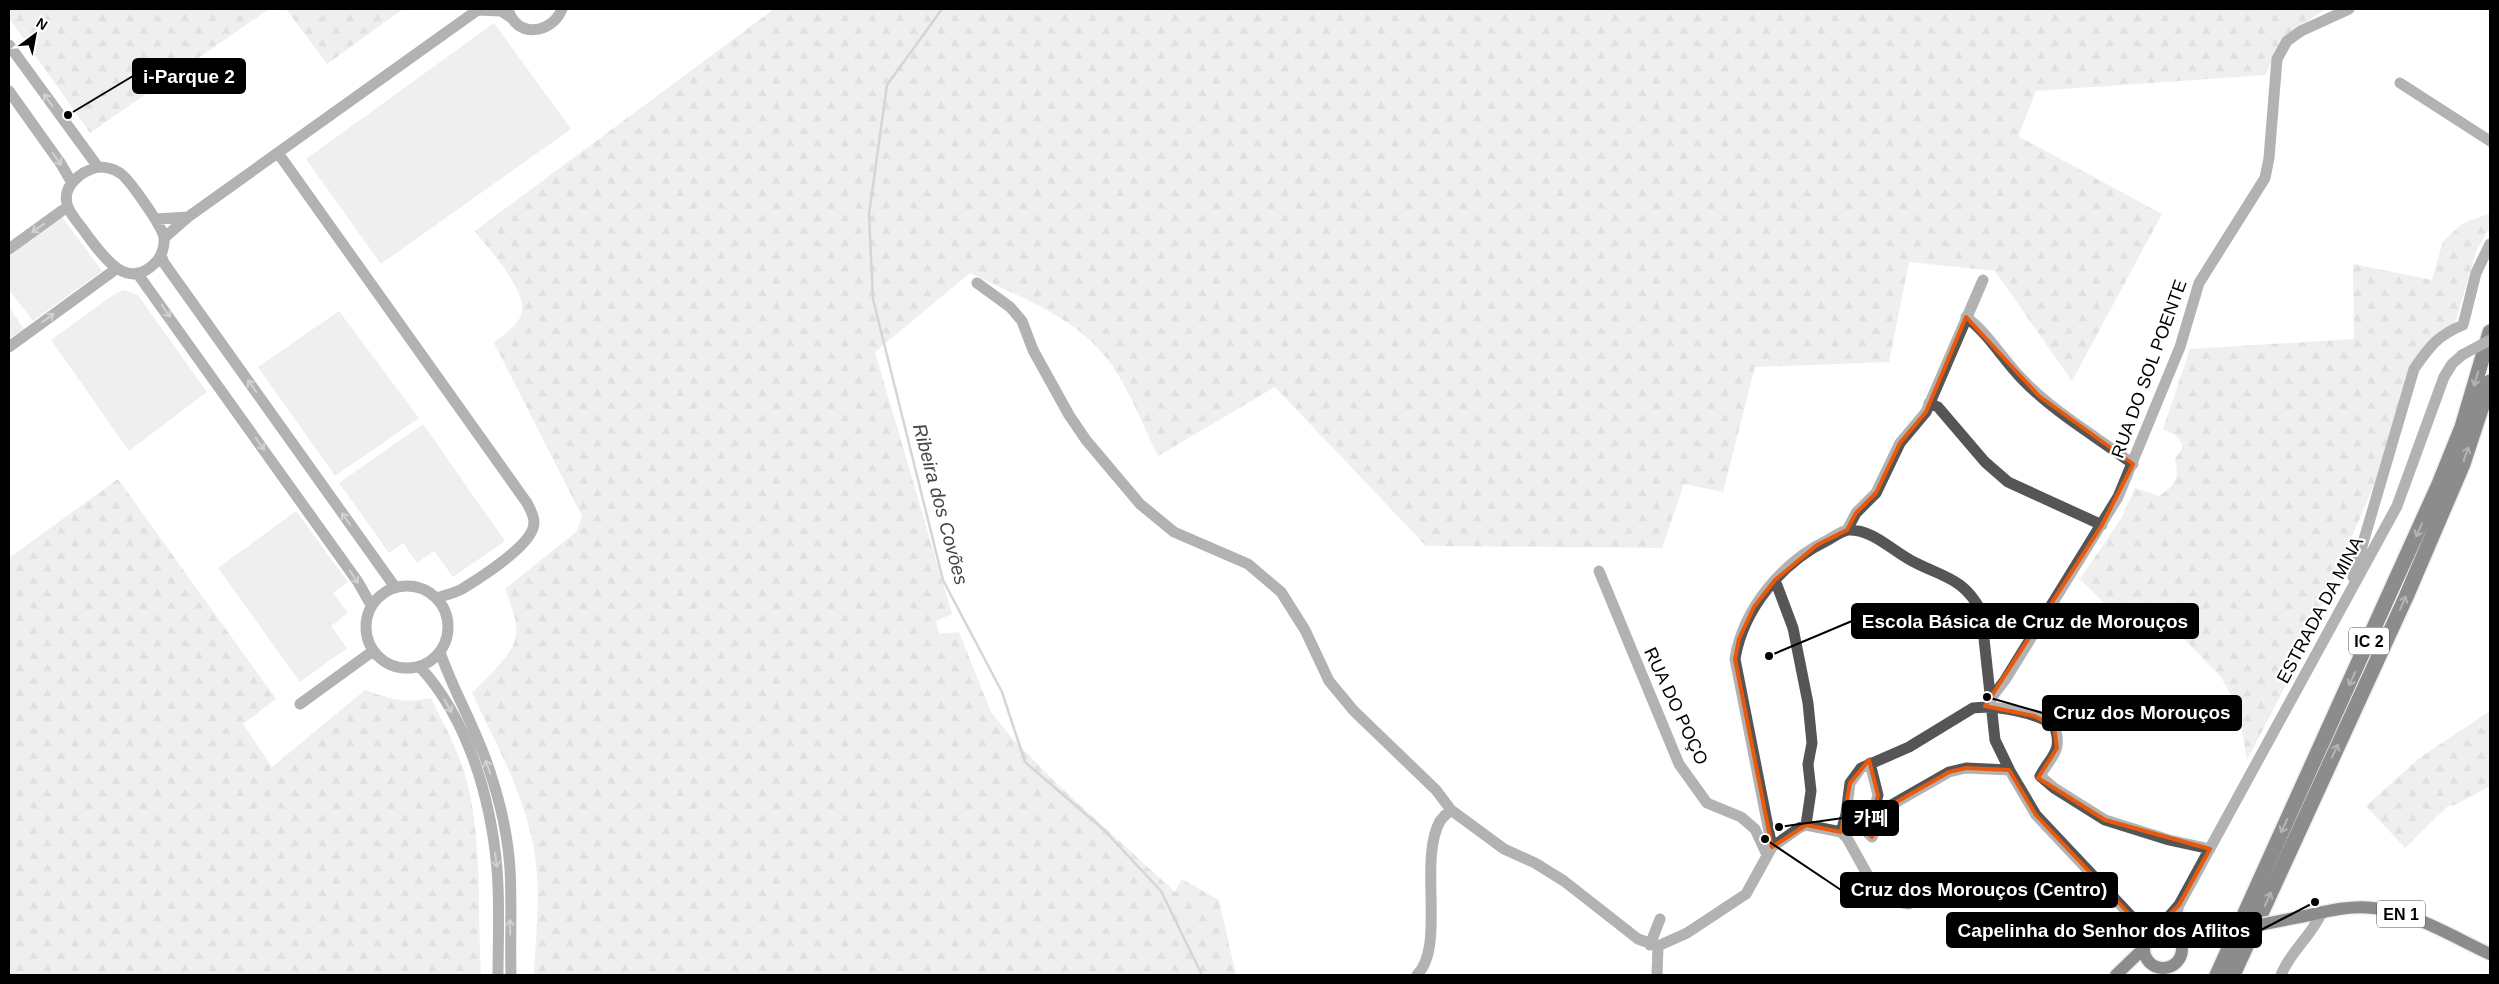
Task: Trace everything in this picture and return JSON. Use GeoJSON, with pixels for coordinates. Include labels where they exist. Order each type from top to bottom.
{"type":"FeatureCollection","features":[{"type":"Feature","properties":{"kind":"highway","name":"IC 2"},"geometry":{"type":"LineString","coordinates":[[2217,975],[2439,484],[2462,427],[2490,332]]}},
{"type":"Feature","properties":{"kind":"highway","name":"IC 2"},"geometry":{"type":"LineString","coordinates":[[2233,975],[2410,588],[2462,464],[2490,382]]}},
{"type":"Feature","properties":{"kind":"highway"},"geometry":{"type":"LineString","coordinates":[[2243,975],[2254,932]]}},
{"type":"Feature","properties":{"kind":"highway"},"geometry":{"type":"LineString","coordinates":[[2212,975],[2232,943]]}},
{"type":"Feature","properties":{"kind":"main road","name":"EN 1"},"geometry":{"type":"LineString","coordinates":[[2120,972],[2143,949],[2152,933],[2168,930],[2174,934],[2203,936],[2348,908],[2372,907],[2391,910],[2490,954]]}},
{"type":"Feature","properties":{"kind":"main road"},"geometry":{"type":"LineString","coordinates":[[2174,934],[2182,944],[2182,950]]}},
{"type":"Feature","properties":{"kind":"main road","name":"EN 1"},"geometry":{"type":"LineString","coordinates":[[2120,972],[2150,964],[2161,968],[2173,966],[2181,956],[2182,950],[2203,936]]}},
{"type":"Feature","properties":{"kind":"main road"},"geometry":{"type":"LineString","coordinates":[[2143,949],[2150,964]]}},
{"type":"Feature","properties":{"kind":"street"},"geometry":{"type":"LineString","coordinates":[[164,238],[188,217],[478,9],[501,11],[530,30],[552,25],[562,9]]}},
{"type":"Feature","properties":{"kind":"street"},"geometry":{"type":"LineString","coordinates":[[508,9],[514,20]]}},
{"type":"Feature","properties":{"kind":"street","name":"RUA DO SOL POENTE"},"geometry":{"type":"LineString","coordinates":[[1992,702],[2102,525],[2133,464],[2180,346],[2199,282],[2265,178],[2269,158],[2277,59],[2286,41],[2301,31],[2349,9]]}},
{"type":"Feature","properties":{"kind":"street"},"geometry":{"type":"LineString","coordinates":[[9,44],[98,167]]}},
{"type":"Feature","properties":{"kind":"street"},"geometry":{"type":"LineString","coordinates":[[2400,83],[2490,141]]}},
{"type":"Feature","properties":{"kind":"street"},"geometry":{"type":"LineString","coordinates":[[9,91],[61,164],[72,183]]}},
{"type":"Feature","properties":{"kind":"street"},"geometry":{"type":"LineString","coordinates":[[278,153],[527,503],[534,516],[534,527],[530,537],[520,547],[461,590],[436,598]]}},
{"type":"Feature","properties":{"kind":"street"},"geometry":{"type":"LineString","coordinates":[[98,167],[109,168],[122,174],[156,219],[164,238],[161,255],[155,263],[137,273],[116,269],[104,259],[67,207],[67,195],[72,183],[87,170],[98,167]]}},
{"type":"Feature","properties":{"kind":"street"},"geometry":{"type":"LineString","coordinates":[[9,248],[67,207]]}},
{"type":"Feature","properties":{"kind":"street"},"geometry":{"type":"LineString","coordinates":[[156,219],[188,217]]}},
{"type":"Feature","properties":{"kind":"street"},"geometry":{"type":"LineString","coordinates":[[2351,587],[2356,563],[2414,369],[2429,347],[2445,332],[2464,325],[2476,274],[2490,244]]}},
{"type":"Feature","properties":{"kind":"street"},"geometry":{"type":"LineString","coordinates":[[161,255],[173,276],[395,587]]}},
{"type":"Feature","properties":{"kind":"street"},"geometry":{"type":"LineString","coordinates":[[9,347],[116,269]]}},
{"type":"Feature","properties":{"kind":"street"},"geometry":{"type":"LineString","coordinates":[[137,273],[358,582],[371,605]]}},
{"type":"Feature","properties":{"kind":"street"},"geometry":{"type":"LineString","coordinates":[[1847,530],[1856,513],[1876,494],[1900,443],[1922,419],[1982,280]]}},
{"type":"Feature","properties":{"kind":"street"},"geometry":{"type":"LineString","coordinates":[[977,283],[1010,307],[1022,321],[1033,350],[1069,414],[1086,440],[1140,504],[1174,532],[1248,564],[1281,592],[1305,630],[1329,681],[1354,710],[1436,790],[1451,810],[1504,849],[1535,863],[1564,881],[1618,925],[1654,946]]}},
{"type":"Feature","properties":{"kind":"street"},"geometry":{"type":"LineString","coordinates":[[1966,317],[1985,335],[2022,380],[2039,396],[2133,464]]}},
{"type":"Feature","properties":{"kind":"street","name":"ESTRADA DA MINA"},"geometry":{"type":"LineString","coordinates":[[2152,933],[2179,905],[2351,587],[2397,506],[2444,377],[2452,364],[2462,355],[2490,340]]}},
{"type":"Feature","properties":{"kind":"street"},"geometry":{"type":"LineString","coordinates":[[1929,404],[1938,407],[1984,462],[2008,482],[2102,525]]}},
{"type":"Feature","properties":{"kind":"street"},"geometry":{"type":"LineString","coordinates":[[1770,851],[1735,659],[1739,639],[1754,607],[1775,580],[1817,545],[1847,530],[1867,533],[1914,562],[1954,580],[1972,594],[1981,611],[1992,702],[1994,740],[2036,815],[2152,933]]}},
{"type":"Feature","properties":{"kind":"street","name":"RUA DO POÇO"},"geometry":{"type":"LineString","coordinates":[[1599,571],[1679,764],[1707,803],[1741,817],[1755,829],[1770,851]]}},
{"type":"Feature","properties":{"kind":"street"},"geometry":{"type":"LineString","coordinates":[[1775,580],[1793,628],[1808,703],[1812,743],[1808,764],[1810,791],[1806,825]]}},
{"type":"Feature","properties":{"kind":"street"},"geometry":{"type":"LineString","coordinates":[[417,586],[436,598],[446,613],[449,626],[447,640],[440,652],[431,661],[420,666],[406,668],[392,666],[379,658],[366,633],[366,619],[371,605],[385,591],[395,587],[417,586]]}},
{"type":"Feature","properties":{"kind":"street"},"geometry":{"type":"LineString","coordinates":[[446,613],[461,590]]}},
{"type":"Feature","properties":{"kind":"street"},"geometry":{"type":"LineString","coordinates":[[300,704],[374,651]]}},
{"type":"Feature","properties":{"kind":"street"},"geometry":{"type":"LineString","coordinates":[[440,652],[448,678],[470,720],[490,771],[504,824],[510,868],[511,975]]}},
{"type":"Feature","properties":{"kind":"street"},"geometry":{"type":"LineString","coordinates":[[420,666],[436,684],[458,724],[477,773],[492,827],[497,871],[498,975]]}},
{"type":"Feature","properties":{"kind":"street"},"geometry":{"type":"LineString","coordinates":[[1841,832],[1846,814],[1850,783],[1861,768],[1909,747],[1973,708],[1992,702],[2034,716],[2054,726],[2057,734],[2057,748],[2054,757],[2040,776],[2054,788],[2106,820],[2169,840],[2210,848]]}},
{"type":"Feature","properties":{"kind":"street"},"geometry":{"type":"LineString","coordinates":[[1870,763],[1878,795],[1868,833],[1872,836],[1886,808],[1949,772],[1966,768],[2010,770]]}},
{"type":"Feature","properties":{"kind":"street"},"geometry":{"type":"LineString","coordinates":[[1417,975],[1429,952],[1430,879],[1434,841],[1440,821],[1451,810]]}},
{"type":"Feature","properties":{"kind":"street"},"geometry":{"type":"LineString","coordinates":[[1654,946],[1687,933],[1746,894],[1770,851],[1806,825],[1841,832],[1847,838],[1881,899],[1909,904]]}},
{"type":"Feature","properties":{"kind":"street","name":"ESTRADA DA MINA"},"geometry":{"type":"LineString","coordinates":[[2174,934],[2179,905]]}},
{"type":"Feature","properties":{"kind":"street"},"geometry":{"type":"LineString","coordinates":[[2281,975],[2288,958],[2315,928],[2322,912]]}},
{"type":"Feature","properties":{"kind":"street"},"geometry":{"type":"LineString","coordinates":[[1656,975],[1654,946],[1660,919]]}},
{"type":"Feature","properties":{"kind":"highlighted area"},"geometry":{"type":"Polygon","coordinates":[[[1966,317],[2039,396],[2133,464],[2102,525],[1985,706],[2034,716],[2054,726],[2057,748],[2038,778],[2105,820],[2210,849],[2179,905],[2149,935],[2036,815],[2009,770],[1966,768],[1949,772],[1886,808],[1872,837],[1868,833],[1878,795],[1869,760],[1850,783],[1841,832],[1806,825],[1772,847],[1735,659],[1739,639],[1754,607],[1775,580],[1817,545],[1847,530],[1856,513],[1876,493],[1900,443],[1926,412],[1966,317]]]}},
{"type":"Feature","properties":{"kind":"green space"},"geometry":{"type":"Polygon","coordinates":[[[9,9],[269,9],[90,133],[9,18],[9,9]]]}},
{"type":"Feature","properties":{"kind":"green space"},"geometry":{"type":"Polygon","coordinates":[[[286,9],[403,9],[327,64],[286,9]]]}},
{"type":"Feature","properties":{"kind":"green space"},"geometry":{"type":"Polygon","coordinates":[[[774,9],[2326,9],[2286,35],[2265,75],[2036,91],[2018,136],[2162,214],[2072,381],[1995,271],[1909,262],[1889,362],[1755,367],[1723,492],[1684,484],[1662,548],[1426,546],[1275,387],[1158,456],[1135,406],[1116,371],[1095,345],[1062,319],[970,273],[875,352],[952,614],[936,621],[939,634],[959,632],[991,712],[1011,737],[1057,784],[1175,892],[1182,879],[1219,900],[1236,975],[534,975],[538,896],[534,849],[516,789],[500,750],[472,693],[505,658],[514,642],[516,623],[505,589],[577,531],[582,516],[494,343],[516,323],[521,315],[522,306],[514,284],[475,231],[774,9]]]}},
{"type":"Feature","properties":{"kind":"green space"},"geometry":{"type":"Polygon","coordinates":[[[494,23],[571,129],[381,264],[306,159],[494,23]]]}},
{"type":"Feature","properties":{"kind":"green space"},"geometry":{"type":"Polygon","coordinates":[[[2490,213],[2490,228],[2477,249],[2455,323],[2444,328],[2426,343],[2415,359],[2383,464],[2298,662],[2247,760],[2238,709],[2221,677],[2165,619],[2132,626],[2107,606],[2080,579],[2122,517],[2135,488],[2159,496],[2175,481],[2177,472],[2175,459],[2182,449],[2182,443],[2175,435],[2163,429],[2190,349],[2354,339],[2353,264],[2432,280],[2443,241],[2462,224],[2490,213]]]}},
{"type":"Feature","properties":{"kind":"green space"},"geometry":{"type":"Polygon","coordinates":[[[62,217],[102,271],[33,321],[9,290],[9,255],[62,217]]]}},
{"type":"Feature","properties":{"kind":"green space"},"geometry":{"type":"Polygon","coordinates":[[[124,290],[138,295],[207,392],[129,451],[51,340],[113,295],[124,290]]]}},
{"type":"Feature","properties":{"kind":"green space"},"geometry":{"type":"Polygon","coordinates":[[[9,307],[24,329],[9,339],[9,307]]]}},
{"type":"Feature","properties":{"kind":"green space"},"geometry":{"type":"Polygon","coordinates":[[[339,311],[419,418],[335,476],[258,367],[339,311]]]}},
{"type":"Feature","properties":{"kind":"green space"},"geometry":{"type":"Polygon","coordinates":[[[423,424],[505,541],[453,577],[434,551],[417,563],[403,543],[389,553],[339,483],[423,424]]]}},
{"type":"Feature","properties":{"kind":"green space"},"geometry":{"type":"Polygon","coordinates":[[[118,479],[276,699],[243,724],[272,767],[365,690],[397,700],[413,701],[431,698],[460,760],[472,806],[477,854],[481,975],[9,975],[9,558],[118,479]]]}},
{"type":"Feature","properties":{"kind":"green space"},"geometry":{"type":"Polygon","coordinates":[[[296,511],[348,582],[333,593],[348,613],[331,626],[347,648],[300,682],[218,568],[296,511]]]}},
{"type":"Feature","properties":{"kind":"green space"},"geometry":{"type":"Polygon","coordinates":[[[2490,711],[2490,786],[2455,805],[2448,806],[2405,848],[2366,806],[2418,759],[2490,711]]]}},
{"type":"Feature","properties":{"kind":"waterway","name":"Ribeira dos Covões"},"geometry":{"type":"LineString","coordinates":[[942,9],[887,85],[869,214],[873,299],[943,580],[1002,692],[1025,762],[1103,829],[1161,891],[1202,975]]}},
{"type":"Feature","properties":{"kind":"place","name":"i-Parque 2"},"geometry":{"type":"Point","coordinates":[68,115]}},
{"type":"Feature","properties":{"kind":"place","name":"Escola Básica de Cruz de Morouços"},"geometry":{"type":"Point","coordinates":[1769,656]}},
{"type":"Feature","properties":{"kind":"place","name":"Cruz dos Morouços"},"geometry":{"type":"Point","coordinates":[1987,697]}},
{"type":"Feature","properties":{"kind":"place","name":"카페"},"geometry":{"type":"Point","coordinates":[1779,827]}},
{"type":"Feature","properties":{"kind":"place","name":"Cruz dos Morouços (Centro)"},"geometry":{"type":"Point","coordinates":[1765,839]}},
{"type":"Feature","properties":{"kind":"place","name":"Capelinha do Senhor dos Aflitos"},"geometry":{"type":"Point","coordinates":[2315,902]}}]}
